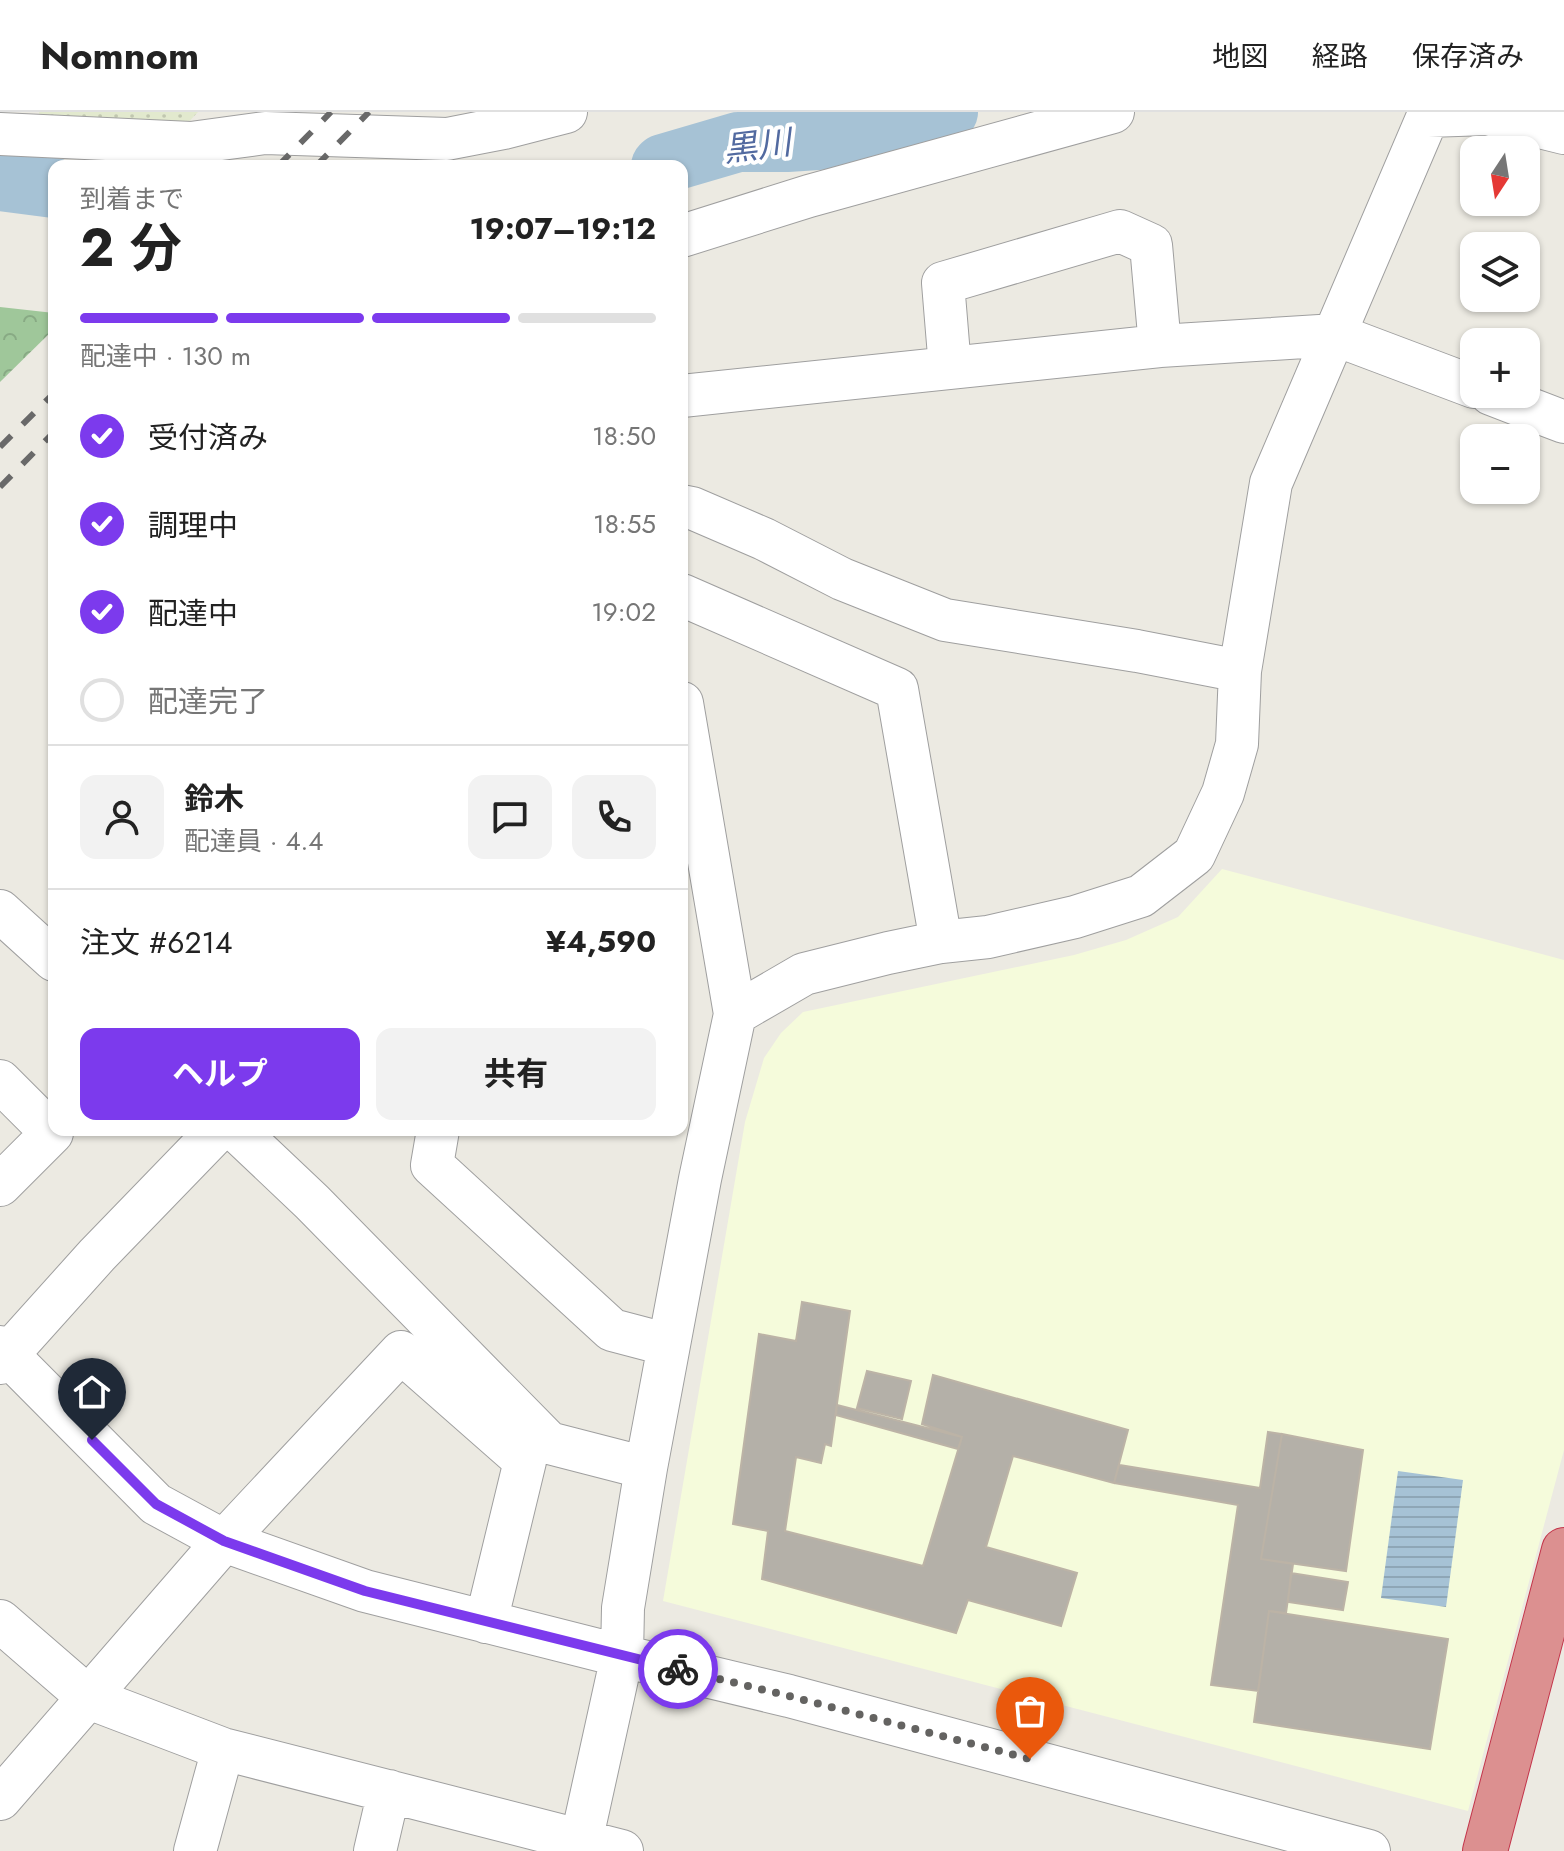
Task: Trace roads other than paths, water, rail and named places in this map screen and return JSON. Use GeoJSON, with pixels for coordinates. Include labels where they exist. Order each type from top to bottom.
{"type":"FeatureCollection","features":[{"type":"Feature","properties":{"kind":"highway"},"geometry":{"type":"LineString","coordinates":[[1485,1851],[1564,1550]]}},
{"type":"Feature","properties":{"kind":"street"},"geometry":{"type":"LineString","coordinates":[[191,143],[221,112]]}},
{"type":"Feature","properties":{"kind":"street"},"geometry":{"type":"LineString","coordinates":[[17,127],[191,143],[265,133],[447,139],[509,120],[566,112]]}},
{"type":"Feature","properties":{"kind":"street"},"geometry":{"type":"LineString","coordinates":[[688,234],[809,196],[1113,112]]}},
{"type":"Feature","properties":{"kind":"street"},"geometry":{"type":"LineString","coordinates":[[735,1014],[804,974],[941,942],[988,937],[1141,896],[1194,855],[1223,793],[1237,744],[1240,671],[1271,483],[1428,116],[1487,113],[1564,133]]}},
{"type":"Feature","properties":{"kind":"street"},"geometry":{"type":"LineString","coordinates":[[950,368],[943,283],[1120,231],[1151,245],[1160,346]]}},
{"type":"Feature","properties":{"kind":"street"},"geometry":{"type":"LineString","coordinates":[[688,395],[1160,346],[1336,335],[1460,382]]}},
{"type":"Feature","properties":{"kind":"street"},"geometry":{"type":"LineString","coordinates":[[1528,408],[1564,422]]}},
{"type":"Feature","properties":{"kind":"street"},"geometry":{"type":"LineString","coordinates":[[688,508],[764,539],[842,579],[945,620],[1240,671]]}},
{"type":"Feature","properties":{"kind":"street"},"geometry":{"type":"LineString","coordinates":[[688,598],[897,689],[941,942]]}},
{"type":"Feature","properties":{"kind":"street"},"geometry":{"type":"LineString","coordinates":[[580,1846],[622,1656],[623,1608],[646,1468],[700,1179],[735,1014],[688,738]]}},
{"type":"Feature","properties":{"kind":"street"},"geometry":{"type":"LineString","coordinates":[[0,911],[48,955]]}},
{"type":"Feature","properties":{"kind":"street"},"geometry":{"type":"LineString","coordinates":[[0,1081],[48,1129]]}},
{"type":"Feature","properties":{"kind":"street"},"geometry":{"type":"LineString","coordinates":[[0,1185],[49,1136]]}},
{"type":"Feature","properties":{"kind":"street"},"geometry":{"type":"LineString","coordinates":[[212,1136],[2,1355],[156,1504],[224,1541],[365,1591],[804,1700],[1369,1851]]}},
{"type":"Feature","properties":{"kind":"street"},"geometry":{"type":"LineString","coordinates":[[242,1136],[312,1202],[549,1443],[646,1468]]}},
{"type":"Feature","properties":{"kind":"street"},"geometry":{"type":"LineString","coordinates":[[437,1136],[432,1165],[612,1330],[669,1345]]}},
{"type":"Feature","properties":{"kind":"street"},"geometry":{"type":"LineString","coordinates":[[0,1799],[224,1541],[401,1352],[525,1461],[486,1622]]}},
{"type":"Feature","properties":{"kind":"street"},"geometry":{"type":"LineString","coordinates":[[0,1621],[89,1698],[223,1749],[389,1791],[580,1846],[622,1851]]}},
{"type":"Feature","properties":{"kind":"street"},"geometry":{"type":"LineString","coordinates":[[195,1851],[223,1749]]}},
{"type":"Feature","properties":{"kind":"street"},"geometry":{"type":"LineString","coordinates":[[375,1851],[389,1791]]}},
{"type":"Feature","properties":{"kind":"water"},"geometry":{"type":"Polygon","coordinates":[[[1398,1471],[1463,1480],[1446,1607],[1381,1598],[1398,1471]]]}},
{"type":"Feature","properties":{"kind":"waterway","name":"黒川"},"geometry":{"type":"LineString","coordinates":[[677,160],[738,142],[848,138],[948,112]]}},
{"type":"Feature","properties":{"kind":"waterway","name":"黒川"},"geometry":{"type":"LineString","coordinates":[[0,181],[48,187]]}},
{"type":"Feature","properties":{"kind":"railway"},"geometry":{"type":"LineString","coordinates":[[284,160],[331,112]]}},
{"type":"Feature","properties":{"kind":"railway"},"geometry":{"type":"LineString","coordinates":[[322,160],[369,112]]}},
{"type":"Feature","properties":{"kind":"railway"},"geometry":{"type":"LineString","coordinates":[[0,447],[48,399]]}},
{"type":"Feature","properties":{"kind":"railway"},"geometry":{"type":"LineString","coordinates":[[0,487],[48,438]]}}]}
